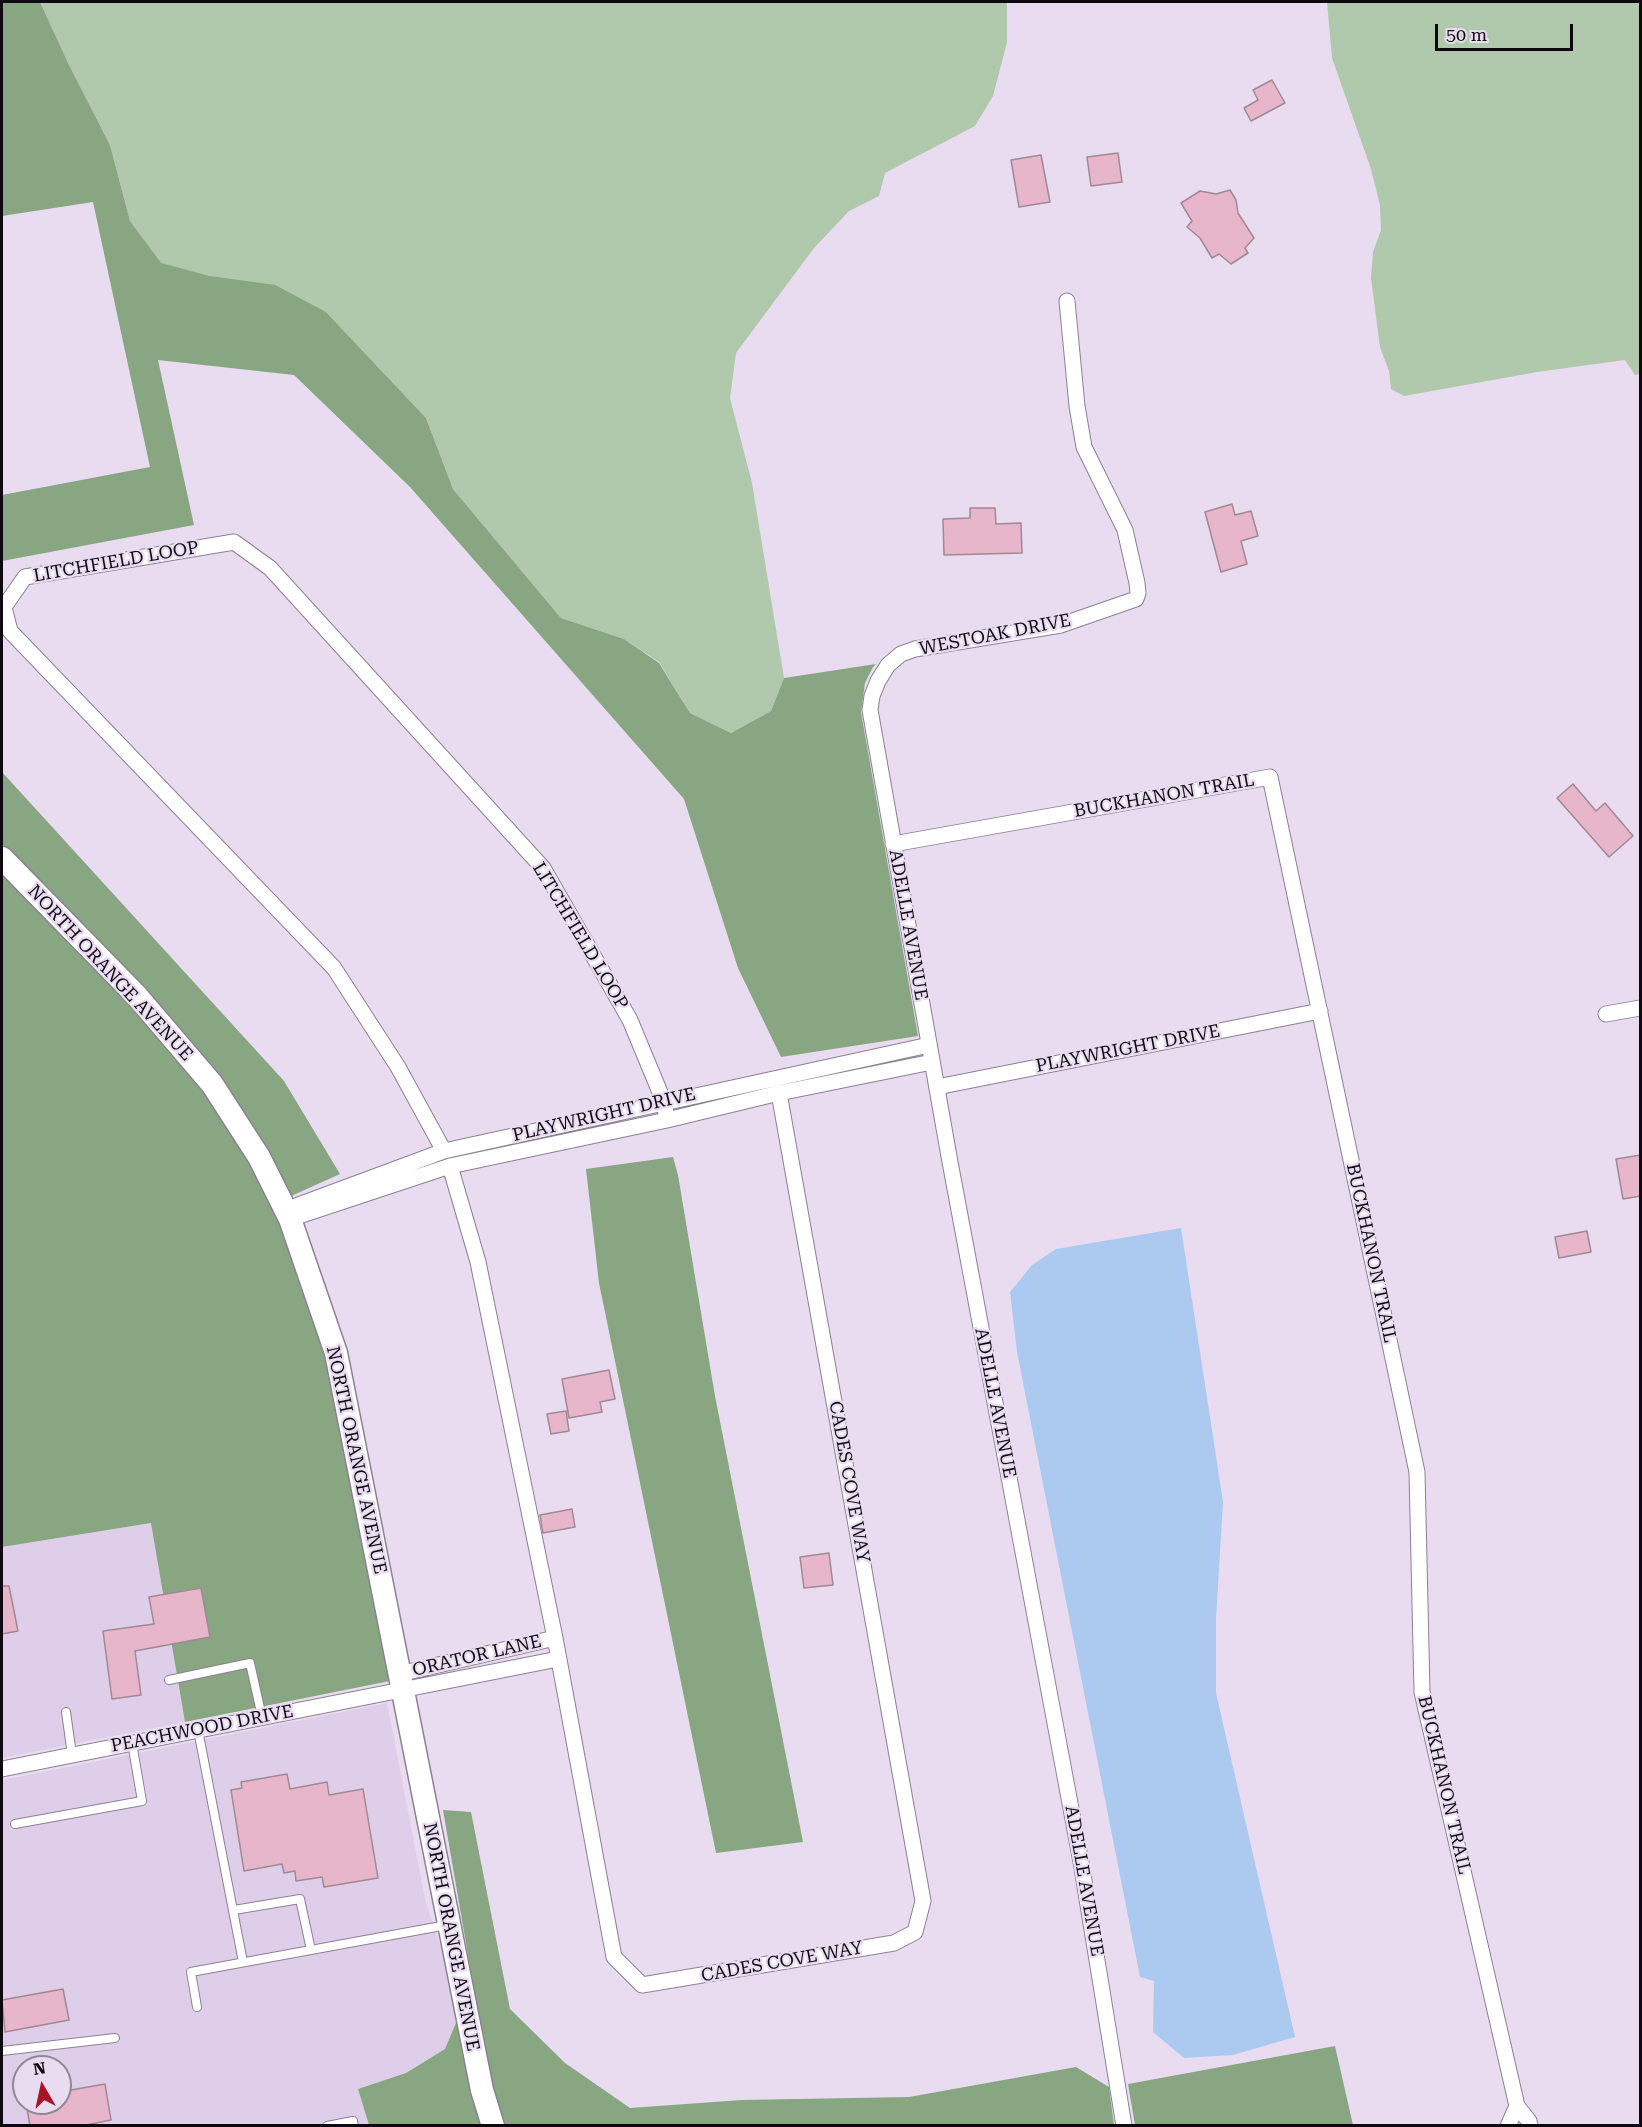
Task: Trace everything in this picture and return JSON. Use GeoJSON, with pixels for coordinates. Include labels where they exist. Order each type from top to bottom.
{"type":"FeatureCollection","features":[{"type":"Feature","properties":{"kind":"street","name":"WESTOAK DRIVE"},"geometry":{"type":"LineString","coordinates":[[878,681],[888,665],[901,654],[915,649],[1061,625],[1136,599],[1137,583],[1125,530],[1084,447],[1077,406],[1067,301]]}},
{"type":"Feature","properties":{"kind":"street","name":"LITCHFIELD LOOP"},"geometry":{"type":"LineString","coordinates":[[444,1151],[398,1067],[334,968],[10,630],[4,607],[25,577],[234,542],[270,568],[543,868],[630,1020],[664,1102],[667,1120]]}},
{"type":"Feature","properties":{"kind":"street","name":"ADELLE AVENUE"},"geometry":{"type":"LineString","coordinates":[[878,681],[870,710],[932,1062],[1081,1862],[1124,2126]]}},
{"type":"Feature","properties":{"kind":"street","name":"BUCKHANON TRAIL"},"geometry":{"type":"LineString","coordinates":[[893,844],[1270,777],[1418,1472],[1422,1692],[1517,2106],[1529,2121],[1530,2126]]}},
{"type":"Feature","properties":{"kind":"street","name":"NORTH ORANGE AVENUE"},"geometry":{"type":"LineString","coordinates":[[2,858],[136,995],[212,1084],[259,1157],[287,1214],[336,1353],[482,2090],[493,2126]]}},
{"type":"Feature","properties":{"kind":"street"},"geometry":{"type":"LineString","coordinates":[[1606,1014],[1641,1008]]}},
{"type":"Feature","properties":{"kind":"street","name":"PLAYWRIGHT DRIVE"},"geometry":{"type":"LineString","coordinates":[[937,1087],[1320,1011]]}},
{"type":"Feature","properties":{"kind":"street","name":"PLAYWRIGHT DRIVE"},"geometry":{"type":"LineString","coordinates":[[287,1214],[444,1151],[929,1045]]}},
{"type":"Feature","properties":{"kind":"street","name":"PLAYWRIGHT DRIVE"},"geometry":{"type":"LineString","coordinates":[[287,1214],[450,1166],[667,1120],[779,1093],[932,1062]]}},
{"type":"Feature","properties":{"kind":"street","name":"CADES COVE WAY"},"geometry":{"type":"LineString","coordinates":[[450,1166],[478,1262],[555,1638],[614,1957],[642,1985],[894,1943],[915,1932],[923,1901],[779,1093]]}},
{"type":"Feature","properties":{"kind":"street","name":"ORATOR LANE"},"geometry":{"type":"LineString","coordinates":[[400,1682],[555,1638]]}},
{"type":"Feature","properties":{"kind":"street","name":"ORATOR LANE"},"geometry":{"type":"LineString","coordinates":[[400,1682],[558,1659]]}},
{"type":"Feature","properties":{"kind":"street","name":"PEACHWOOD DRIVE"},"geometry":{"type":"LineString","coordinates":[[2,1769],[262,1717],[400,1682]]}},
{"type":"Feature","properties":{"kind":"street"},"geometry":{"type":"LineString","coordinates":[[1508,2126],[1517,2106]]}},
{"type":"Feature","properties":{"kind":"lane"},"geometry":{"type":"LineString","coordinates":[[169,1680],[250,1663],[262,1717]]}},
{"type":"Feature","properties":{"kind":"lane"},"geometry":{"type":"LineString","coordinates":[[66,1712],[72,1755]]}},
{"type":"Feature","properties":{"kind":"lane"},"geometry":{"type":"LineString","coordinates":[[198,1730],[243,1962]]}},
{"type":"Feature","properties":{"kind":"lane"},"geometry":{"type":"LineString","coordinates":[[15,1824],[142,1801],[132,1743]]}},
{"type":"Feature","properties":{"kind":"lane"},"geometry":{"type":"LineString","coordinates":[[234,1910],[300,1899],[311,1950]]}},
{"type":"Feature","properties":{"kind":"lane"},"geometry":{"type":"LineString","coordinates":[[197,2007],[191,1971],[449,1925]]}},
{"type":"Feature","properties":{"kind":"lane"},"geometry":{"type":"LineString","coordinates":[[2,2051],[115,2038]]}},
{"type":"Feature","properties":{"kind":"lane"},"geometry":{"type":"LineString","coordinates":[[327,2126],[353,2121],[354,2126]]}},
{"type":"Feature","properties":{"kind":"shaded area"},"geometry":{"type":"Polygon","coordinates":[[[152,1523],[185,1722],[2,1758],[2,1547],[152,1523]]]}},
{"type":"Feature","properties":{"kind":"shaded area"},"geometry":{"type":"Polygon","coordinates":[[[387,1703],[425,1899],[449,1974],[458,2018],[445,2049],[406,2073],[358,2089],[369,2125],[2,2126],[2,1780],[387,1703]]]}},
{"type":"Feature","properties":{"kind":"green space"},"geometry":{"type":"Polygon","coordinates":[[[2,2],[40,2],[110,145],[130,221],[161,263],[210,276],[275,285],[326,312],[426,418],[453,489],[561,618],[624,639],[659,663],[690,713],[731,733],[771,711],[784,678],[876,664],[865,683],[861,712],[918,1036],[781,1057],[738,968],[684,799],[410,487],[294,375],[158,360],[194,525],[2,561],[2,495],[150,467],[93,202],[2,216],[2,2]]]}},
{"type":"Feature","properties":{"kind":"green space"},"geometry":{"type":"Polygon","coordinates":[[[40,2],[1007,2],[1007,42],[993,96],[975,126],[885,173],[879,196],[849,211],[814,248],[736,353],[730,398],[752,483],[784,678],[771,711],[731,733],[690,713],[659,662],[624,639],[561,618],[453,489],[426,418],[326,312],[210,276],[161,264],[130,221],[110,145],[40,2]]]}},
{"type":"Feature","properties":{"kind":"green space"},"geometry":{"type":"Polygon","coordinates":[[[1327,2],[1640,2],[1640,374],[1635,375],[1625,360],[1537,372],[1404,396],[1391,389],[1389,371],[1380,347],[1371,278],[1373,252],[1381,230],[1380,205],[1371,169],[1332,58],[1327,2]]]}},
{"type":"Feature","properties":{"kind":"green space"},"geometry":{"type":"Polygon","coordinates":[[[2,772],[284,1081],[340,1174],[289,1197],[142,988],[2,844],[2,772]]]}},
{"type":"Feature","properties":{"kind":"green space"},"geometry":{"type":"Polygon","coordinates":[[[2,872],[129,1003],[205,1091],[251,1163],[281,1223],[326,1355],[390,1681],[185,1722],[151,1523],[2,1547],[2,872]]]}},
{"type":"Feature","properties":{"kind":"green space"},"geometry":{"type":"Polygon","coordinates":[[[673,1157],[678,1175],[715,1396],[803,1842],[716,1853],[599,1283],[586,1169],[673,1157]]]}},
{"type":"Feature","properties":{"kind":"green space"},"geometry":{"type":"Polygon","coordinates":[[[443,1810],[471,1812],[510,2009],[565,2063],[630,2108],[742,2100],[909,2097],[1076,2067],[1109,2087],[1114,2125],[503,2125],[491,2088],[443,1810]]]}},
{"type":"Feature","properties":{"kind":"green space"},"geometry":{"type":"Polygon","coordinates":[[[458,2018],[483,2125],[369,2125],[358,2089],[406,2073],[445,2049],[458,2018]]]}},
{"type":"Feature","properties":{"kind":"green space"},"geometry":{"type":"Polygon","coordinates":[[[1335,2046],[1353,2125],[1135,2125],[1128,2084],[1335,2046]]]}},
{"type":"Feature","properties":{"kind":"water"},"geometry":{"type":"Polygon","coordinates":[[[1181,1228],[1223,1502],[1216,1619],[1216,1693],[1295,2037],[1233,2055],[1184,2058],[1153,2032],[1154,1981],[1140,1977],[1017,1352],[1010,1292],[1032,1265],[1056,1249],[1181,1228]]]}},
{"type":"Feature","properties":{"kind":"building"},"geometry":{"type":"Polygon","coordinates":[[[1272,80],[1285,103],[1251,121],[1244,108],[1258,100],[1253,90],[1272,80]]]}},
{"type":"Feature","properties":{"kind":"building"},"geometry":{"type":"Polygon","coordinates":[[[1118,153],[1122,182],[1091,186],[1087,157],[1118,153]]]}},
{"type":"Feature","properties":{"kind":"building"},"geometry":{"type":"Polygon","coordinates":[[[1041,155],[1050,202],[1019,207],[1011,160],[1041,155]]]}},
{"type":"Feature","properties":{"kind":"building"},"geometry":{"type":"Polygon","coordinates":[[[1230,190],[1236,200],[1238,213],[1254,238],[1245,248],[1248,253],[1231,264],[1219,254],[1212,258],[1200,238],[1187,227],[1192,221],[1181,203],[1200,191],[1216,194],[1230,190]]]}},
{"type":"Feature","properties":{"kind":"building"},"geometry":{"type":"Polygon","coordinates":[[[1232,504],[1235,515],[1251,511],[1258,536],[1241,541],[1247,564],[1221,572],[1205,512],[1232,504]]]}},
{"type":"Feature","properties":{"kind":"building"},"geometry":{"type":"Polygon","coordinates":[[[970,508],[995,508],[996,524],[1021,523],[1022,553],[944,555],[943,519],[970,518],[970,508]]]}},
{"type":"Feature","properties":{"kind":"building"},"geometry":{"type":"Polygon","coordinates":[[[1573,784],[1596,811],[1605,803],[1633,836],[1609,857],[1557,798],[1573,784]]]}},
{"type":"Feature","properties":{"kind":"building"},"geometry":{"type":"Polygon","coordinates":[[[1641,1155],[1641,1196],[1623,1199],[1616,1159],[1641,1155]]]}},
{"type":"Feature","properties":{"kind":"building"},"geometry":{"type":"Polygon","coordinates":[[[1587,1231],[1591,1252],[1559,1258],[1555,1237],[1587,1231]]]}},
{"type":"Feature","properties":{"kind":"building"},"geometry":{"type":"Polygon","coordinates":[[[609,1370],[615,1399],[600,1402],[602,1412],[569,1418],[562,1379],[609,1370]]]}},
{"type":"Feature","properties":{"kind":"building"},"geometry":{"type":"Polygon","coordinates":[[[566,1411],[569,1431],[551,1434],[547,1414],[566,1411]]]}},
{"type":"Feature","properties":{"kind":"building"},"geometry":{"type":"Polygon","coordinates":[[[572,1509],[575,1527],[543,1533],[540,1515],[572,1509]]]}},
{"type":"Feature","properties":{"kind":"building"},"geometry":{"type":"Polygon","coordinates":[[[829,1553],[833,1585],[804,1588],[800,1557],[829,1553]]]}},
{"type":"Feature","properties":{"kind":"building"},"geometry":{"type":"Polygon","coordinates":[[[2,1586],[9,1586],[18,1631],[2,1634],[2,1586]]]}},
{"type":"Feature","properties":{"kind":"building"},"geometry":{"type":"Polygon","coordinates":[[[201,1588],[210,1637],[135,1651],[141,1695],[112,1699],[103,1631],[154,1624],[149,1597],[201,1588]]]}},
{"type":"Feature","properties":{"kind":"building"},"geometry":{"type":"Polygon","coordinates":[[[287,1774],[290,1789],[327,1782],[329,1795],[363,1789],[378,1878],[324,1887],[322,1877],[296,1881],[295,1871],[284,1873],[282,1864],[244,1871],[231,1790],[242,1788],[241,1782],[287,1774]]]}},
{"type":"Feature","properties":{"kind":"building"},"geometry":{"type":"Polygon","coordinates":[[[63,1989],[69,2020],[5,2032],[2,2000],[63,1989]]]}},
{"type":"Feature","properties":{"kind":"building"},"geometry":{"type":"Polygon","coordinates":[[[105,2084],[111,2120],[81,2126],[30,2126],[28,2115],[72,2115],[72,2090],[105,2084]]]}}]}
